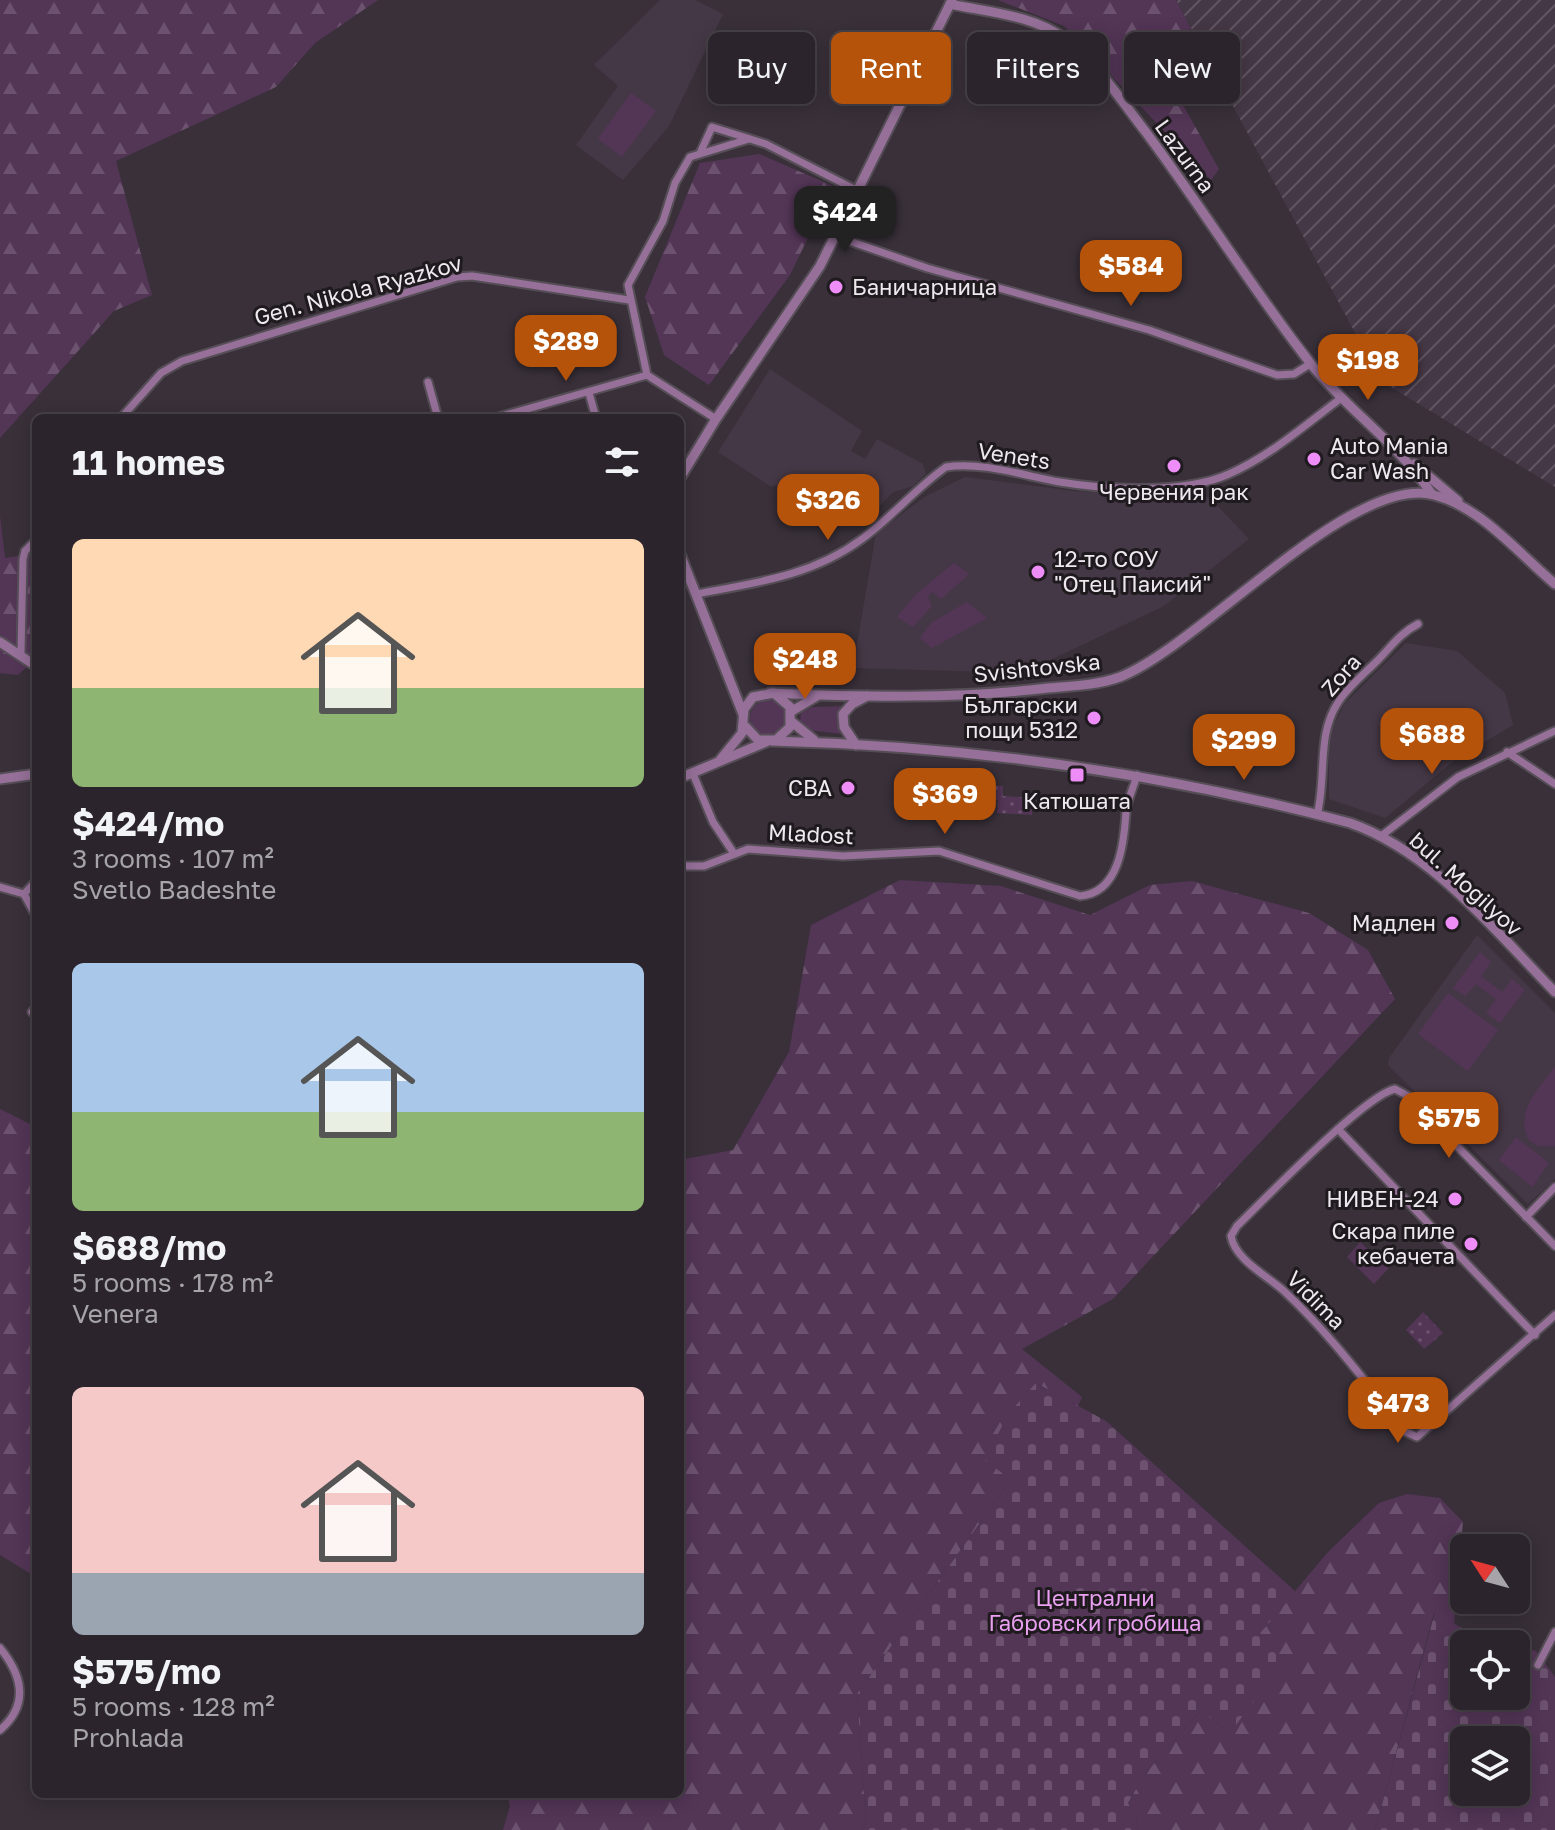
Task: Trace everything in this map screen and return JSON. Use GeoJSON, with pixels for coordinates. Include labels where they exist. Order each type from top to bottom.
{"type":"FeatureCollection","features":[{"type":"Feature","properties":{"kind":"street","name":"Lazurna"},"geometry":{"type":"LineString","coordinates":[[684,471],[820,266],[951,2],[1056,32],[1088,59],[1166,159],[1310,364],[1340,399],[1372,429]]}},
{"type":"Feature","properties":{"kind":"street"},"geometry":{"type":"LineString","coordinates":[[701,151],[712,127],[766,144],[858,191]]}},
{"type":"Feature","properties":{"kind":"street"},"geometry":{"type":"LineString","coordinates":[[716,419],[647,375],[628,285],[642,254],[663,221],[675,183],[690,157],[701,151],[749,139]]}},
{"type":"Feature","properties":{"kind":"street"},"geometry":{"type":"LineString","coordinates":[[835,236],[927,268],[1149,330],[1277,375],[1294,374],[1310,364]]}},
{"type":"Feature","properties":{"kind":"street","name":"Gen. Nikola Ryazkov"},"geometry":{"type":"LineString","coordinates":[[125,414],[161,373],[182,361],[457,277],[472,276],[629,300]]}},
{"type":"Feature","properties":{"kind":"street"},"geometry":{"type":"LineString","coordinates":[[510,414],[647,375]]}},
{"type":"Feature","properties":{"kind":"street"},"geometry":{"type":"LineString","coordinates":[[428,382],[437,414]]}},
{"type":"Feature","properties":{"kind":"street"},"geometry":{"type":"LineString","coordinates":[[589,393],[595,414]]}},
{"type":"Feature","properties":{"kind":"street","name":"Venets"},"geometry":{"type":"LineString","coordinates":[[696,594],[782,579],[821,564],[861,540],[946,467],[991,470],[1082,485],[1189,485],[1240,469],[1340,399]]}},
{"type":"Feature","properties":{"kind":"street"},"geometry":{"type":"LineString","coordinates":[[1372,429],[1415,471],[1431,493],[1470,511]]}},
{"type":"Feature","properties":{"kind":"street"},"geometry":{"type":"LineString","coordinates":[[1372,429],[1555,584]]}},
{"type":"Feature","properties":{"kind":"street","name":"Svishtovska"},"geometry":{"type":"LineString","coordinates":[[766,693],[995,694],[1081,685],[1120,676],[1162,652],[1350,515],[1398,495],[1431,493]]}},
{"type":"Feature","properties":{"kind":"street"},"geometry":{"type":"LineString","coordinates":[[21,653],[23,559],[25,551],[32,544]]}},
{"type":"Feature","properties":{"kind":"street"},"geometry":{"type":"LineString","coordinates":[[684,564],[731,680],[745,726],[752,736],[769,742]]}},
{"type":"Feature","properties":{"kind":"street","name":"Zora"},"geometry":{"type":"LineString","coordinates":[[1317,815],[1322,796],[1325,737],[1332,713],[1346,691],[1403,632],[1418,624]]}},
{"type":"Feature","properties":{"kind":"street"},"geometry":{"type":"LineString","coordinates":[[0,642],[32,663]]}},
{"type":"Feature","properties":{"kind":"street"},"geometry":{"type":"LineString","coordinates":[[731,680],[746,692],[782,697],[806,736],[821,743]]}},
{"type":"Feature","properties":{"kind":"street"},"geometry":{"type":"LineString","coordinates":[[743,714],[750,701],[766,693]]}},
{"type":"Feature","properties":{"kind":"street"},"geometry":{"type":"LineString","coordinates":[[856,745],[844,727],[843,714],[852,704],[871,694]]}},
{"type":"Feature","properties":{"kind":"street","name":"Svishtovska"},"geometry":{"type":"LineString","coordinates":[[792,717],[821,695]]}},
{"type":"Feature","properties":{"kind":"street"},"geometry":{"type":"LineString","coordinates":[[684,777],[784,735],[792,717]]}},
{"type":"Feature","properties":{"kind":"street"},"geometry":{"type":"LineString","coordinates":[[720,760],[739,740],[745,726]]}},
{"type":"Feature","properties":{"kind":"street"},"geometry":{"type":"LineString","coordinates":[[1381,836],[1458,777],[1555,731]]}},
{"type":"Feature","properties":{"kind":"street","name":"bul. Mogilyov"},"geometry":{"type":"LineString","coordinates":[[769,742],[856,745],[1137,775],[1317,815],[1381,836],[1418,859],[1555,992]]}},
{"type":"Feature","properties":{"kind":"street"},"geometry":{"type":"LineString","coordinates":[[1507,752],[1555,784]]}},
{"type":"Feature","properties":{"kind":"street"},"geometry":{"type":"LineString","coordinates":[[693,774],[713,822],[733,852]]}},
{"type":"Feature","properties":{"kind":"street"},"geometry":{"type":"LineString","coordinates":[[0,779],[32,775]]}},
{"type":"Feature","properties":{"kind":"street","name":"Mladost"},"geometry":{"type":"LineString","coordinates":[[684,866],[704,866],[733,852],[748,849],[843,856],[939,851],[1080,896],[1090,895],[1101,892],[1108,883],[1127,829],[1126,810],[1137,775]]}},
{"type":"Feature","properties":{"kind":"street"},"geometry":{"type":"LineString","coordinates":[[24,894],[32,885]]}},
{"type":"Feature","properties":{"kind":"street"},"geometry":{"type":"LineString","coordinates":[[0,887],[24,894],[32,909]]}},
{"type":"Feature","properties":{"kind":"street"},"geometry":{"type":"LineString","coordinates":[[1535,1335],[1338,1129],[1384,1092],[1402,1091],[1555,1246]]}},
{"type":"Feature","properties":{"kind":"street","name":"Vidima"},"geometry":{"type":"LineString","coordinates":[[1338,1129],[1237,1226],[1231,1241],[1236,1251],[1286,1292],[1333,1341],[1406,1432],[1422,1436],[1555,1315]]}},
{"type":"Feature","properties":{"kind":"street"},"geometry":{"type":"LineString","coordinates":[[1526,1217],[1555,1187]]}},
{"type":"Feature","properties":{"kind":"street"},"geometry":{"type":"LineString","coordinates":[[1538,1665],[1555,1632]]}},
{"type":"Feature","properties":{"kind":"street"},"geometry":{"type":"LineString","coordinates":[[0,1648],[19,1676],[20,1686],[12,1715],[0,1730]]}},
{"type":"Feature","properties":{"kind":"shaded area"},"geometry":{"type":"Polygon","coordinates":[[[660,0],[695,0],[723,14],[714,32],[708,32],[708,45],[669,126],[623,180],[576,145],[618,86],[594,65],[660,0]]]}},
{"type":"Feature","properties":{"kind":"shaded area"},"geometry":{"type":"Polygon","coordinates":[[[1176,0],[1555,0],[1555,487],[1381,381],[1232,104],[1240,104],[1240,32],[1193,32],[1176,0]]]}},
{"type":"Feature","properties":{"kind":"shaded area"},"geometry":{"type":"Polygon","coordinates":[[[770,369],[862,431],[851,451],[865,459],[877,439],[923,464],[926,474],[913,486],[893,492],[876,510],[841,485],[770,486],[718,452],[770,369]]]}},
{"type":"Feature","properties":{"kind":"shaded area","name":"12-то СОУ \"Отец Паисий\""},"geometry":{"type":"Polygon","coordinates":[[[965,477],[1074,491],[1209,497],[1249,539],[1164,606],[1023,673],[853,668],[876,533],[926,496],[965,477]]]}},
{"type":"Feature","properties":{"kind":"shaded area"},"geometry":{"type":"Polygon","coordinates":[[[1406,643],[1457,651],[1505,693],[1513,725],[1456,759],[1385,818],[1329,799],[1329,734],[1345,703],[1406,643]]]}},
{"type":"Feature","properties":{"kind":"shaded area"},"geometry":{"type":"Polygon","coordinates":[[[1477,935],[1555,1013],[1555,1179],[1528,1204],[1388,1065],[1389,1058],[1477,935]]]}},
{"type":"Feature","properties":{"kind":"green space"},"geometry":{"type":"Polygon","coordinates":[[[0,0],[378,0],[315,43],[276,87],[116,161],[152,295],[114,311],[0,438],[0,0]]]}},
{"type":"Feature","properties":{"kind":"green space"},"geometry":{"type":"Polygon","coordinates":[[[998,0],[1176,0],[1193,32],[1124,32],[1124,89],[1108,72],[1108,32],[1070,32],[1064,26],[998,0]]]}},
{"type":"Feature","properties":{"kind":"green space"},"geometry":{"type":"Polygon","coordinates":[[[631,93],[656,111],[622,157],[598,139],[631,93]]]}},
{"type":"Feature","properties":{"kind":"green space"},"geometry":{"type":"Polygon","coordinates":[[[1138,104],[1182,104],[1219,169],[1211,180],[1138,104]]]}},
{"type":"Feature","properties":{"kind":"green space"},"geometry":{"type":"Polygon","coordinates":[[[759,154],[833,186],[790,275],[709,385],[664,355],[645,297],[700,163],[759,154]]]}},
{"type":"Feature","properties":{"kind":"green space"},"geometry":{"type":"Polygon","coordinates":[[[0,516],[5,558],[32,554],[32,662],[18,675],[0,673],[0,516]]]}},
{"type":"Feature","properties":{"kind":"green space"},"geometry":{"type":"Polygon","coordinates":[[[954,563],[969,574],[941,599],[932,592],[928,597],[932,606],[913,627],[897,617],[916,594],[954,563]]]}},
{"type":"Feature","properties":{"kind":"green space"},"geometry":{"type":"Polygon","coordinates":[[[967,602],[987,618],[932,648],[920,638],[931,623],[967,602]]]}},
{"type":"Feature","properties":{"kind":"green space"},"geometry":{"type":"Polygon","coordinates":[[[768,700],[781,705],[786,718],[781,731],[768,736],[755,731],[750,718],[755,705],[768,700]]]}},
{"type":"Feature","properties":{"kind":"green space"},"geometry":{"type":"Polygon","coordinates":[[[844,706],[838,718],[842,734],[807,730],[800,722],[801,713],[812,707],[844,706]]]}},
{"type":"Feature","properties":{"kind":"green space"},"geometry":{"type":"Polygon","coordinates":[[[965,783],[1003,786],[1003,796],[1033,798],[1032,815],[997,813],[998,800],[964,798],[965,783]]]}},
{"type":"Feature","properties":{"kind":"green space"},"geometry":{"type":"Polygon","coordinates":[[[900,880],[1001,886],[1090,915],[1150,885],[1192,881],[1309,913],[1368,950],[1395,999],[1113,1299],[1022,1349],[1082,1397],[1078,1406],[1036,1383],[1011,1480],[857,1694],[866,1822],[861,1830],[503,1830],[510,1806],[508,1798],[684,1798],[684,1159],[733,1150],[789,1052],[811,925],[900,880]]]}},
{"type":"Feature","properties":{"kind":"green space"},"geometry":{"type":"Polygon","coordinates":[[[1480,952],[1491,962],[1481,976],[1502,992],[1512,979],[1525,990],[1500,1023],[1486,1013],[1496,999],[1476,984],[1465,996],[1453,988],[1480,952]]]}},
{"type":"Feature","properties":{"kind":"green space"},"geometry":{"type":"Polygon","coordinates":[[[1448,993],[1498,1030],[1468,1071],[1418,1034],[1448,993]]]}},
{"type":"Feature","properties":{"kind":"green space"},"geometry":{"type":"Polygon","coordinates":[[[1555,1066],[1555,1146],[1538,1146],[1529,1140],[1525,1130],[1526,1110],[1555,1066]]]}},
{"type":"Feature","properties":{"kind":"green space"},"geometry":{"type":"Polygon","coordinates":[[[0,1109],[32,1125],[32,1575],[0,1555],[0,1109]]]}},
{"type":"Feature","properties":{"kind":"green space"},"geometry":{"type":"Polygon","coordinates":[[[1516,1137],[1549,1163],[1532,1187],[1499,1160],[1516,1137]]]}},
{"type":"Feature","properties":{"kind":"green space"},"geometry":{"type":"Polygon","coordinates":[[[1360,1242],[1389,1268],[1374,1284],[1347,1257],[1360,1242]]]}},
{"type":"Feature","properties":{"kind":"green space"},"geometry":{"type":"Polygon","coordinates":[[[1423,1312],[1443,1333],[1424,1349],[1406,1330],[1423,1312]]]}},
{"type":"Feature","properties":{"kind":"green space","name":"Централни Габровски гробища"},"geometry":{"type":"Polygon","coordinates":[[[1036,1383],[1106,1421],[1296,1592],[1260,1633],[1284,1660],[1230,1733],[1201,1710],[1143,1776],[1128,1803],[1136,1817],[1138,1830],[861,1830],[866,1822],[857,1694],[1011,1480],[985,1460],[1008,1414],[1036,1383]]]}},
{"type":"Feature","properties":{"kind":"green space"},"geometry":{"type":"Polygon","coordinates":[[[1407,1494],[1440,1498],[1463,1522],[1462,1534],[1450,1534],[1450,1614],[1455,1614],[1454,1624],[1434,1613],[1375,1830],[1138,1830],[1136,1817],[1128,1803],[1143,1776],[1201,1710],[1230,1733],[1260,1633],[1328,1552],[1379,1503],[1407,1494]]]}},
{"type":"Feature","properties":{"kind":"green space"},"geometry":{"type":"Polygon","coordinates":[[[1435,1612],[1465,1630],[1450,1630],[1450,1710],[1530,1710],[1530,1649],[1536,1651],[1555,1677],[1555,1830],[1375,1830],[1435,1612]]]}},
{"type":"Feature","properties":{"kind":"place","name":"Баничарница"},"geometry":{"type":"Point","coordinates":[836,287]}},
{"type":"Feature","properties":{"kind":"place","name":"Auto Mania Car Wash"},"geometry":{"type":"Point","coordinates":[1314,459]}},
{"type":"Feature","properties":{"kind":"place","name":"Червения рак"},"geometry":{"type":"Point","coordinates":[1174,466]}},
{"type":"Feature","properties":{"kind":"place","name":"12-то СОУ \"Отец Паисий\""},"geometry":{"type":"Point","coordinates":[1038,572]}},
{"type":"Feature","properties":{"kind":"place","name":"Български пощи 5312"},"geometry":{"type":"Point","coordinates":[1094,718]}},
{"type":"Feature","properties":{"kind":"place","name":"Катюшата"},"geometry":{"type":"Point","coordinates":[1077,775]}},
{"type":"Feature","properties":{"kind":"place","name":"CBA"},"geometry":{"type":"Point","coordinates":[848,788]}},
{"type":"Feature","properties":{"kind":"place","name":"Мадлен"},"geometry":{"type":"Point","coordinates":[1452,923]}},
{"type":"Feature","properties":{"kind":"place","name":"НИВЕН-24"},"geometry":{"type":"Point","coordinates":[1455,1199]}},
{"type":"Feature","properties":{"kind":"place","name":"Скара пиле кебачета"},"geometry":{"type":"Point","coordinates":[1471,1244]}}]}
